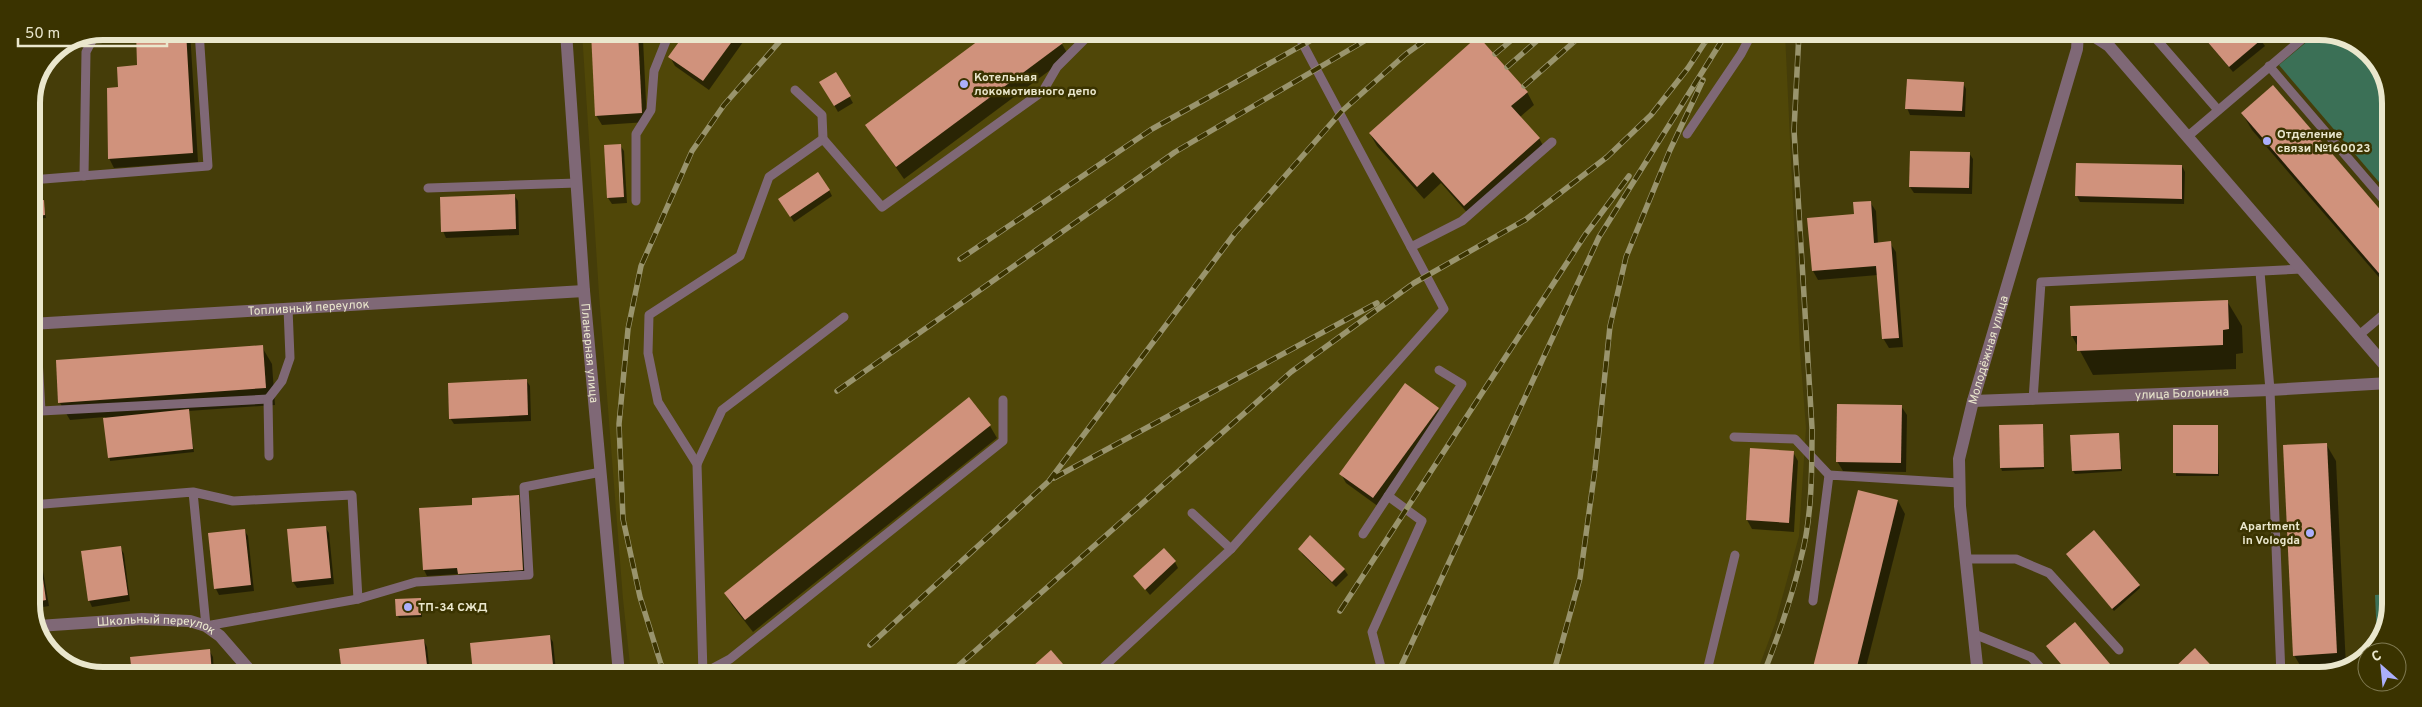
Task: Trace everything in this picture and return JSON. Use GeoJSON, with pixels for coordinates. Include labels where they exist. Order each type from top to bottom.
{"type":"FeatureCollection","features":[{"type":"Feature","properties":{"kind":"street","name":"Планерная улица"},"geometry":{"type":"LineString","coordinates":[[567,40],[584,291],[618,667]]}},
{"type":"Feature","properties":{"kind":"street","name":"Молодёжная улица"},"geometry":{"type":"LineString","coordinates":[[1977,667],[1965,558],[1959,459],[1973,401],[2077,49],[2078,40]]}},
{"type":"Feature","properties":{"kind":"street"},"geometry":{"type":"LineString","coordinates":[[2100,40],[2109,46],[2382,362]]}},
{"type":"Feature","properties":{"kind":"street","name":"Топливный переулок"},"geometry":{"type":"LineString","coordinates":[[40,323],[584,291]]}},
{"type":"Feature","properties":{"kind":"street","name":"улица Болонина"},"geometry":{"type":"LineString","coordinates":[[1973,401],[2270,390],[2382,383]]}},
{"type":"Feature","properties":{"kind":"street","name":"Школьный переулок"},"geometry":{"type":"LineString","coordinates":[[44,626],[142,619],[190,621],[206,626],[220,636],[247,667]]}},
{"type":"Feature","properties":{"kind":"lane"},"geometry":{"type":"LineString","coordinates":[[40,179],[208,166],[200,40]]}},
{"type":"Feature","properties":{"kind":"lane"},"geometry":{"type":"LineString","coordinates":[[636,201],[636,134],[651,110],[654,71],[667,40]]}},
{"type":"Feature","properties":{"kind":"lane"},"geometry":{"type":"LineString","coordinates":[[795,90],[822,115],[823,139],[882,207],[1043,91],[1057,67],[1084,40]]}},
{"type":"Feature","properties":{"kind":"lane"},"geometry":{"type":"LineString","coordinates":[[1104,667],[1231,549],[1444,309],[1300,40]]}},
{"type":"Feature","properties":{"kind":"lane"},"geometry":{"type":"LineString","coordinates":[[1687,134],[1741,54],[1748,40]]}},
{"type":"Feature","properties":{"kind":"lane"},"geometry":{"type":"LineString","coordinates":[[2157,40],[2218,110]]}},
{"type":"Feature","properties":{"kind":"lane"},"geometry":{"type":"LineString","coordinates":[[2187,137],[2301,40]]}},
{"type":"Feature","properties":{"kind":"lane"},"geometry":{"type":"LineString","coordinates":[[84,176],[86,52],[92,41]]}},
{"type":"Feature","properties":{"kind":"lane"},"geometry":{"type":"LineString","coordinates":[[2269,66],[2382,198]]}},
{"type":"Feature","properties":{"kind":"lane"},"geometry":{"type":"LineString","coordinates":[[697,464],[658,402],[648,353],[648,316],[740,256],[769,177],[823,139]]}},
{"type":"Feature","properties":{"kind":"lane"},"geometry":{"type":"LineString","coordinates":[[1411,247],[1462,221],[1552,142]]}},
{"type":"Feature","properties":{"kind":"lane"},"geometry":{"type":"LineString","coordinates":[[428,188],[577,183]]}},
{"type":"Feature","properties":{"kind":"lane"},"geometry":{"type":"LineString","coordinates":[[2032,400],[2041,282],[2302,269]]}},
{"type":"Feature","properties":{"kind":"lane"},"geometry":{"type":"LineString","coordinates":[[2260,272],[2270,390],[2281,667]]}},
{"type":"Feature","properties":{"kind":"lane"},"geometry":{"type":"LineString","coordinates":[[269,456],[268,399],[282,381],[290,358],[288,308]]}},
{"type":"Feature","properties":{"kind":"lane"},"geometry":{"type":"LineString","coordinates":[[2358,336],[2382,316]]}},
{"type":"Feature","properties":{"kind":"lane"},"geometry":{"type":"LineString","coordinates":[[703,667],[697,464],[722,410],[844,317]]}},
{"type":"Feature","properties":{"kind":"lane"},"geometry":{"type":"LineString","coordinates":[[1363,534],[1462,384],[1439,370]]}},
{"type":"Feature","properties":{"kind":"lane"},"geometry":{"type":"LineString","coordinates":[[40,411],[268,399]]}},
{"type":"Feature","properties":{"kind":"lane"},"geometry":{"type":"LineString","coordinates":[[716,667],[730,660],[1003,441],[1003,400]]}},
{"type":"Feature","properties":{"kind":"lane"},"geometry":{"type":"LineString","coordinates":[[1734,437],[1795,439],[1829,475],[1959,483]]}},
{"type":"Feature","properties":{"kind":"lane"},"geometry":{"type":"LineString","coordinates":[[193,492],[206,626],[358,599],[416,582],[529,575],[524,487],[601,472]]}},
{"type":"Feature","properties":{"kind":"lane"},"geometry":{"type":"LineString","coordinates":[[1813,602],[1829,475]]}},
{"type":"Feature","properties":{"kind":"lane"},"geometry":{"type":"LineString","coordinates":[[40,504],[193,492],[233,501],[352,495],[358,599]]}},
{"type":"Feature","properties":{"kind":"lane"},"geometry":{"type":"LineString","coordinates":[[1381,667],[1372,632],[1422,521],[1388,496]]}},
{"type":"Feature","properties":{"kind":"lane"},"geometry":{"type":"LineString","coordinates":[[1192,513],[1231,549]]}},
{"type":"Feature","properties":{"kind":"lane"},"geometry":{"type":"LineString","coordinates":[[1708,667],[1735,555]]}},
{"type":"Feature","properties":{"kind":"lane"},"geometry":{"type":"LineString","coordinates":[[1965,558],[2016,559],[2049,573],[2118,650]]}},
{"type":"Feature","properties":{"kind":"lane"},"geometry":{"type":"LineString","coordinates":[[1974,634],[2031,656],[2040,667]]}},
{"type":"Feature","properties":{"kind":"shaded area"},"geometry":{"type":"Polygon","coordinates":[[[583,40],[1785,40],[1800,352],[1806,428],[1799,536],[1775,624],[1759,667],[630,667],[623,599],[599,294],[583,40]]]}},
{"type":"Feature","properties":{"kind":"green space"},"geometry":{"type":"Polygon","coordinates":[[[2309,40],[2336,42],[2354,51],[2366,61],[2374,71],[2380,86],[2382,99],[2382,186],[2279,65],[2309,40]]]}},
{"type":"Feature","properties":{"kind":"green space"},"geometry":{"type":"Polygon","coordinates":[[[2382,594],[2380,621],[2377,629],[2375,595],[2382,594]]]}},
{"type":"Feature","properties":{"kind":"building"},"geometry":{"type":"Polygon","coordinates":[[[136,40],[187,40],[193,153],[108,159],[107,88],[118,87],[117,67],[137,65],[136,40]]]}},
{"type":"Feature","properties":{"kind":"building"},"geometry":{"type":"Polygon","coordinates":[[[591,40],[638,40],[642,113],[595,116],[591,40]]]}},
{"type":"Feature","properties":{"kind":"building"},"geometry":{"type":"Polygon","coordinates":[[[680,40],[733,40],[703,81],[668,57],[680,40]]]}},
{"type":"Feature","properties":{"kind":"building","name":"Котельная локомотивного депо"},"geometry":{"type":"Polygon","coordinates":[[[979,40],[1061,40],[1063,43],[896,167],[865,125],[979,40]]]}},
{"type":"Feature","properties":{"kind":"building"},"geometry":{"type":"Polygon","coordinates":[[[1474,40],[1482,40],[1528,92],[1511,106],[1540,138],[1464,206],[1433,172],[1417,187],[1369,133],[1474,40]]]}},
{"type":"Feature","properties":{"kind":"building"},"geometry":{"type":"Polygon","coordinates":[[[2206,40],[2261,40],[2229,67],[2206,40]]]}},
{"type":"Feature","properties":{"kind":"building"},"geometry":{"type":"Polygon","coordinates":[[[836,72],[851,96],[834,106],[819,82],[836,72]]]}},
{"type":"Feature","properties":{"kind":"building"},"geometry":{"type":"Polygon","coordinates":[[[1907,79],[1964,82],[1962,111],[1905,109],[1907,79]]]}},
{"type":"Feature","properties":{"kind":"building"},"geometry":{"type":"Polygon","coordinates":[[[2273,85],[2382,212],[2382,277],[2241,113],[2273,85]]]}},
{"type":"Feature","properties":{"kind":"building"},"geometry":{"type":"Polygon","coordinates":[[[621,144],[624,197],[607,198],[604,145],[621,144]]]}},
{"type":"Feature","properties":{"kind":"building"},"geometry":{"type":"Polygon","coordinates":[[[1910,151],[1970,152],[1969,188],[1909,187],[1910,151]]]}},
{"type":"Feature","properties":{"kind":"building"},"geometry":{"type":"Polygon","coordinates":[[[2076,163],[2182,165],[2182,199],[2075,196],[2076,163]]]}},
{"type":"Feature","properties":{"kind":"building"},"geometry":{"type":"Polygon","coordinates":[[[818,172],[830,190],[790,217],[778,199],[818,172]]]}},
{"type":"Feature","properties":{"kind":"building"},"geometry":{"type":"Polygon","coordinates":[[[515,194],[516,229],[441,232],[440,197],[515,194]]]}},
{"type":"Feature","properties":{"kind":"building"},"geometry":{"type":"Polygon","coordinates":[[[44,200],[45,215],[40,216],[40,201],[44,200]]]}},
{"type":"Feature","properties":{"kind":"building"},"geometry":{"type":"Polygon","coordinates":[[[1871,201],[1874,243],[1891,241],[1899,338],[1882,339],[1876,266],[1812,271],[1807,218],[1854,214],[1853,202],[1871,201]]]}},
{"type":"Feature","properties":{"kind":"building"},"geometry":{"type":"Polygon","coordinates":[[[2228,300],[2229,329],[2223,330],[2223,345],[2077,351],[2077,336],[2071,336],[2070,306],[2228,300]]]}},
{"type":"Feature","properties":{"kind":"building"},"geometry":{"type":"Polygon","coordinates":[[[263,345],[266,388],[58,403],[56,360],[263,345]]]}},
{"type":"Feature","properties":{"kind":"building"},"geometry":{"type":"Polygon","coordinates":[[[527,379],[528,415],[449,419],[448,383],[527,379]]]}},
{"type":"Feature","properties":{"kind":"building"},"geometry":{"type":"Polygon","coordinates":[[[1405,383],[1439,408],[1373,498],[1339,474],[1405,383]]]}},
{"type":"Feature","properties":{"kind":"building"},"geometry":{"type":"Polygon","coordinates":[[[969,397],[991,425],[745,620],[724,593],[969,397]]]}},
{"type":"Feature","properties":{"kind":"building"},"geometry":{"type":"Polygon","coordinates":[[[1837,404],[1902,405],[1901,463],[1836,462],[1837,404]]]}},
{"type":"Feature","properties":{"kind":"building"},"geometry":{"type":"Polygon","coordinates":[[[189,409],[193,449],[108,458],[103,418],[189,409]]]}},
{"type":"Feature","properties":{"kind":"building"},"geometry":{"type":"Polygon","coordinates":[[[2043,424],[2044,467],[2000,468],[1999,425],[2043,424]]]}},
{"type":"Feature","properties":{"kind":"building"},"geometry":{"type":"Polygon","coordinates":[[[2173,425],[2218,425],[2218,474],[2173,473],[2173,425]]]}},
{"type":"Feature","properties":{"kind":"building"},"geometry":{"type":"Polygon","coordinates":[[[2119,433],[2121,469],[2072,471],[2070,435],[2119,433]]]}},
{"type":"Feature","properties":{"kind":"building"},"geometry":{"type":"Polygon","coordinates":[[[2327,443],[2337,653],[2293,656],[2283,445],[2327,443]]]}},
{"type":"Feature","properties":{"kind":"building"},"geometry":{"type":"Polygon","coordinates":[[[1750,448],[1794,451],[1789,523],[1746,520],[1750,448]]]}},
{"type":"Feature","properties":{"kind":"building"},"geometry":{"type":"Polygon","coordinates":[[[1858,490],[1898,500],[1857,667],[1813,667],[1858,490]]]}},
{"type":"Feature","properties":{"kind":"building"},"geometry":{"type":"Polygon","coordinates":[[[519,495],[523,570],[458,574],[457,568],[423,570],[419,508],[472,505],[472,498],[519,495]]]}},
{"type":"Feature","properties":{"kind":"building"},"geometry":{"type":"Polygon","coordinates":[[[326,526],[331,578],[292,582],[287,529],[326,526]]]}},
{"type":"Feature","properties":{"kind":"building"},"geometry":{"type":"Polygon","coordinates":[[[245,529],[251,585],[214,589],[208,533],[245,529]]]}},
{"type":"Feature","properties":{"kind":"building"},"geometry":{"type":"Polygon","coordinates":[[[2094,530],[2140,585],[2112,609],[2066,554],[2094,530]]]}},
{"type":"Feature","properties":{"kind":"building"},"geometry":{"type":"Polygon","coordinates":[[[1310,535],[1345,569],[1332,582],[1298,549],[1310,535]]]}},
{"type":"Feature","properties":{"kind":"building"},"geometry":{"type":"Polygon","coordinates":[[[121,546],[128,595],[88,601],[81,551],[121,546]]]}},
{"type":"Feature","properties":{"kind":"building"},"geometry":{"type":"Polygon","coordinates":[[[1164,548],[1176,561],[1145,590],[1133,576],[1164,548]]]}},
{"type":"Feature","properties":{"kind":"building"},"geometry":{"type":"Polygon","coordinates":[[[40,558],[46,600],[40,601],[40,558]]]}},
{"type":"Feature","properties":{"kind":"building","name":"ТП-34 СЖД"},"geometry":{"type":"Polygon","coordinates":[[[421,598],[421,615],[396,616],[395,599],[421,598]]]}},
{"type":"Feature","properties":{"kind":"building"},"geometry":{"type":"Polygon","coordinates":[[[2075,622],[2112,667],[2063,667],[2046,646],[2075,622]]]}},
{"type":"Feature","properties":{"kind":"building"},"geometry":{"type":"Polygon","coordinates":[[[550,635],[553,665],[533,667],[472,667],[470,643],[550,635]]]}},
{"type":"Feature","properties":{"kind":"building"},"geometry":{"type":"Polygon","coordinates":[[[424,639],[427,667],[341,667],[339,649],[424,639]]]}},
{"type":"Feature","properties":{"kind":"building"},"geometry":{"type":"Polygon","coordinates":[[[2195,648],[2213,667],[2175,667],[2195,648]]]}},
{"type":"Feature","properties":{"kind":"building"},"geometry":{"type":"Polygon","coordinates":[[[210,649],[211,667],[131,667],[130,657],[210,649]]]}},
{"type":"Feature","properties":{"kind":"building"},"geometry":{"type":"Polygon","coordinates":[[[1051,650],[1063,664],[1059,667],[1032,667],[1051,650]]]}},
{"type":"Feature","properties":{"kind":"building"},"geometry":{"type":"Polygon","coordinates":[[[2030,665],[2030,667],[2010,667],[2030,665]]]}},
{"type":"Feature","properties":{"kind":"railway"},"geometry":{"type":"LineString","coordinates":[[662,667],[640,597],[623,519],[619,424],[628,329],[641,266],[692,151],[724,105],[781,40]]}},
{"type":"Feature","properties":{"kind":"railway"},"geometry":{"type":"LineString","coordinates":[[960,259],[1152,129],[1311,40]]}},
{"type":"Feature","properties":{"kind":"railway"},"geometry":{"type":"LineString","coordinates":[[837,391],[1175,152],[1366,40]]}},
{"type":"Feature","properties":{"kind":"railway"},"geometry":{"type":"LineString","coordinates":[[870,645],[1049,481],[1235,233],[1342,111],[1406,54],[1425,40]]}},
{"type":"Feature","properties":{"kind":"railway"},"geometry":{"type":"LineString","coordinates":[[1495,54],[1512,40]]}},
{"type":"Feature","properties":{"kind":"railway"},"geometry":{"type":"LineString","coordinates":[[1507,67],[1538,40]]}},
{"type":"Feature","properties":{"kind":"railway"},"geometry":{"type":"LineString","coordinates":[[1524,86],[1576,40]]}},
{"type":"Feature","properties":{"kind":"railway"},"geometry":{"type":"LineString","coordinates":[[957,667],[1291,372],[1414,283],[1525,220],[1607,157],[1651,115],[1688,68],[1706,40]]}},
{"type":"Feature","properties":{"kind":"railway"},"geometry":{"type":"LineString","coordinates":[[1766,667],[1784,617],[1805,543],[1811,494],[1812,428],[1794,130],[1799,40]]}},
{"type":"Feature","properties":{"kind":"railway"},"geometry":{"type":"LineString","coordinates":[[1401,667],[1599,237],[1721,42]]}},
{"type":"Feature","properties":{"kind":"railway"},"geometry":{"type":"LineString","coordinates":[[1555,667],[1580,578],[1595,469],[1610,326],[1626,257],[1670,150],[1703,80]]}},
{"type":"Feature","properties":{"kind":"railway"},"geometry":{"type":"LineString","coordinates":[[1340,611],[1585,235],[1629,176]]}},
{"type":"Feature","properties":{"kind":"railway"},"geometry":{"type":"LineString","coordinates":[[1054,478],[1377,303]]}},
{"type":"Feature","properties":{"kind":"place","name":"Котельная локомотивного депо"},"geometry":{"type":"Point","coordinates":[964,84]}},
{"type":"Feature","properties":{"kind":"place","name":"Отделение связи №160023"},"geometry":{"type":"Point","coordinates":[2267,141]}},
{"type":"Feature","properties":{"kind":"place","name":"Apartment in Vologda"},"geometry":{"type":"Point","coordinates":[2310,533]}},
{"type":"Feature","properties":{"kind":"place","name":"ТП-34 СЖД"},"geometry":{"type":"Point","coordinates":[408,607]}}]}
